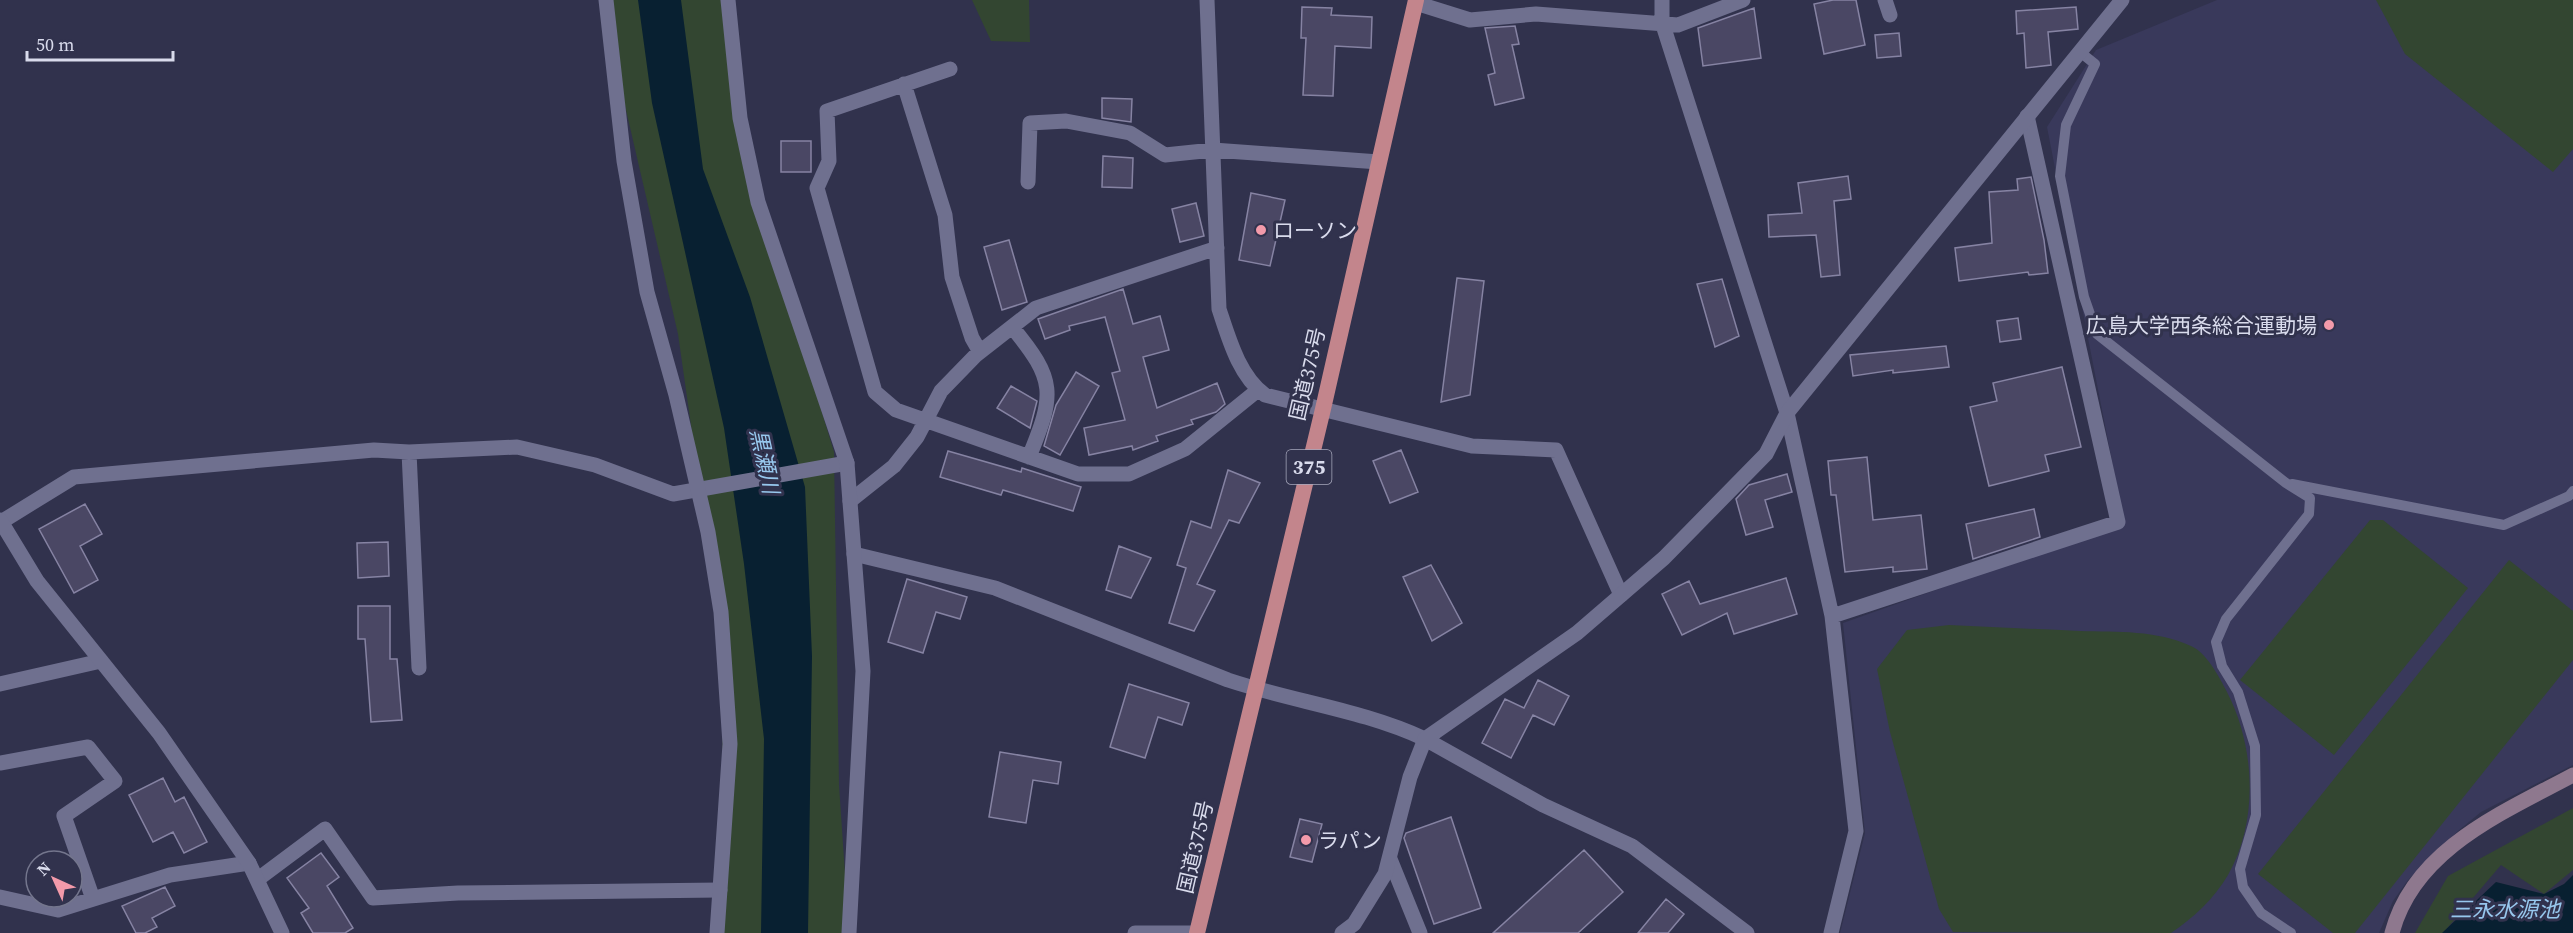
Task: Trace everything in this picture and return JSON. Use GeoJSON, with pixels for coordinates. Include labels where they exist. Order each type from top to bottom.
{"type":"FeatureCollection","features":[{"type":"Feature","properties":{"kind":"highway","name":"国道375号"},"geometry":{"type":"LineString","coordinates":[[1197,933],[1323,409],[1416,1]]}},
{"type":"Feature","properties":{"kind":"main road"},"geometry":{"type":"LineString","coordinates":[[2392,933],[2397,915],[2434,861],[2482,824],[2573,775]]}},
{"type":"Feature","properties":{"kind":"street"},"geometry":{"type":"LineString","coordinates":[[606,0],[624,161],[647,292],[701,488],[721,612],[730,744],[717,933]]}},
{"type":"Feature","properties":{"kind":"street"},"geometry":{"type":"LineString","coordinates":[[728,0],[740,118],[758,202],[850,501],[863,671],[849,933]]}},
{"type":"Feature","properties":{"kind":"street"},"geometry":{"type":"LineString","coordinates":[[1207,0],[1219,309],[1229,339],[1252,386],[1265,395],[1472,446],[1556,450],[1621,595]]}},
{"type":"Feature","properties":{"kind":"street"},"geometry":{"type":"LineString","coordinates":[[1662,0],[1662,22],[1787,412],[1832,616],[1856,831],[1831,933]]}},
{"type":"Feature","properties":{"kind":"street"},"geometry":{"type":"LineString","coordinates":[[1416,1],[1470,20],[1536,14],[1678,25],[1743,0]]}},
{"type":"Feature","properties":{"kind":"street"},"geometry":{"type":"LineString","coordinates":[[1342,933],[1354,924],[1385,874],[1410,777],[1425,740],[1577,633],[1664,558],[1766,454],[1787,412],[2122,0]]}},
{"type":"Feature","properties":{"kind":"street"},"geometry":{"type":"LineString","coordinates":[[950,69],[827,111],[829,161],[817,188],[875,392],[896,410],[1078,474],[1129,474],[1185,449],[1258,390]]}},
{"type":"Feature","properties":{"kind":"street"},"geometry":{"type":"LineString","coordinates":[[904,84],[945,215],[952,277],[972,338],[980,351]]}},
{"type":"Feature","properties":{"kind":"street"},"geometry":{"type":"LineString","coordinates":[[1832,616],[2118,522],[2027,116]]}},
{"type":"Feature","properties":{"kind":"street"},"geometry":{"type":"LineString","coordinates":[[1028,182],[1029,123],[1066,121],[1130,132],[1165,155],[1213,150],[1379,162]]}},
{"type":"Feature","properties":{"kind":"street"},"geometry":{"type":"LineString","coordinates":[[850,501],[894,466],[917,437],[942,391],[980,351],[1036,308],[1217,248]]}},
{"type":"Feature","properties":{"kind":"street"},"geometry":{"type":"LineString","coordinates":[[1012,327],[1034,353],[1048,383],[1046,414],[1029,457]]}},
{"type":"Feature","properties":{"kind":"street"},"geometry":{"type":"LineString","coordinates":[[282,933],[249,863],[159,733],[37,581],[0,521],[75,477],[374,450],[410,452],[517,447],[595,465],[673,494],[840,464]]}},
{"type":"Feature","properties":{"kind":"street"},"geometry":{"type":"LineString","coordinates":[[410,452],[419,668]]}},
{"type":"Feature","properties":{"kind":"street"},"geometry":{"type":"LineString","coordinates":[[854,554],[995,588],[1254,689],[1390,723],[1543,805],[1632,846],[1747,933]]}},
{"type":"Feature","properties":{"kind":"street"},"geometry":{"type":"LineString","coordinates":[[0,684],[102,662]]}},
{"type":"Feature","properties":{"kind":"street"},"geometry":{"type":"LineString","coordinates":[[0,763],[88,747],[115,781],[64,816],[93,899]]}},
{"type":"Feature","properties":{"kind":"street"},"geometry":{"type":"LineString","coordinates":[[258,879],[325,829],[373,898],[458,893],[720,890]]}},
{"type":"Feature","properties":{"kind":"street"},"geometry":{"type":"LineString","coordinates":[[1390,859],[1420,933]]}},
{"type":"Feature","properties":{"kind":"street"},"geometry":{"type":"LineString","coordinates":[[0,897],[58,910],[170,875],[249,863]]}},
{"type":"Feature","properties":{"kind":"street"},"geometry":{"type":"LineString","coordinates":[[1135,933],[1197,933]]}},
{"type":"Feature","properties":{"kind":"lane"},"geometry":{"type":"LineString","coordinates":[[2080,52],[2095,64],[2066,124],[2060,176],[2084,297],[2097,334],[2286,483],[2310,498],[2309,513],[2226,619],[2216,642],[2222,666],[2238,692],[2255,746],[2256,815],[2240,869],[2243,887],[2261,913],[2291,933]]}},
{"type":"Feature","properties":{"kind":"lane"},"geometry":{"type":"LineString","coordinates":[[2286,483],[2504,525],[2570,496],[2573,491]]}},
{"type":"Feature","properties":{"kind":"shaded area","name":"広島大学西条総合運動場"},"geometry":{"type":"Polygon","coordinates":[[[2217,0],[2573,0],[2573,765],[2481,812],[2458,831],[2408,880],[2393,901],[2379,933],[1840,933],[1865,833],[1843,623],[2124,523],[2047,127],[2096,50],[2217,0]]]}},
{"type":"Feature","properties":{"kind":"green space"},"geometry":{"type":"Polygon","coordinates":[[[613,0],[731,0],[758,202],[834,452],[839,785],[849,933],[719,933],[724,657],[678,334],[609,37],[613,0]]]}},
{"type":"Feature","properties":{"kind":"green space"},"geometry":{"type":"Polygon","coordinates":[[[972,0],[1029,0],[1030,42],[991,41],[972,0]]]}},
{"type":"Feature","properties":{"kind":"green space"},"geometry":{"type":"Polygon","coordinates":[[[2376,0],[2573,0],[2573,149],[2553,172],[2405,54],[2376,0]]]}},
{"type":"Feature","properties":{"kind":"green space"},"geometry":{"type":"Polygon","coordinates":[[[2370,520],[2383,520],[2468,588],[2334,755],[2240,680],[2370,520]]]}},
{"type":"Feature","properties":{"kind":"green space"},"geometry":{"type":"Polygon","coordinates":[[[2509,560],[2573,611],[2573,660],[2355,933],[2333,933],[2258,874],[2509,560]]]}},
{"type":"Feature","properties":{"kind":"green space"},"geometry":{"type":"Polygon","coordinates":[[[1949,625],[2151,634],[2191,646],[2207,660],[2227,692],[2243,736],[2250,783],[2249,808],[2238,854],[2228,875],[2210,900],[2187,921],[2171,933],[1953,932],[1939,909],[1890,732],[1877,669],[1907,630],[1949,625]]]}},
{"type":"Feature","properties":{"kind":"green space"},"geometry":{"type":"Polygon","coordinates":[[[2573,808],[2573,870],[2544,894],[2501,865],[2443,933],[2415,933],[2448,876],[2573,808]]]}},
{"type":"Feature","properties":{"kind":"water","name":"黒瀬川"},"geometry":{"type":"Polygon","coordinates":[[[638,0],[681,0],[703,169],[750,297],[805,487],[812,656],[808,933],[761,933],[764,739],[744,564],[724,428],[652,103],[638,0]]]}},
{"type":"Feature","properties":{"kind":"water","name":"三永水源池"},"geometry":{"type":"Polygon","coordinates":[[[2573,875],[2573,933],[2442,933],[2496,882],[2544,894],[2564,884],[2573,875]]]}},
{"type":"Feature","properties":{"kind":"building"},"geometry":{"type":"Polygon","coordinates":[[[1833,0],[1856,0],[1865,45],[1824,54],[1814,4],[1833,0]]]}},
{"type":"Feature","properties":{"kind":"building"},"geometry":{"type":"Polygon","coordinates":[[[1302,7],[1332,8],[1331,15],[1372,17],[1371,48],[1335,46],[1333,96],[1303,95],[1306,38],[1301,38],[1302,7]]]}},
{"type":"Feature","properties":{"kind":"building"},"geometry":{"type":"Polygon","coordinates":[[[2076,7],[2078,29],[2048,32],[2051,65],[2026,68],[2024,33],[2017,34],[2016,11],[2076,7]]]}},
{"type":"Feature","properties":{"kind":"building"},"geometry":{"type":"Polygon","coordinates":[[[1754,8],[1761,58],[1703,66],[1698,28],[1754,8]]]}},
{"type":"Feature","properties":{"kind":"building"},"geometry":{"type":"Polygon","coordinates":[[[1515,26],[1519,44],[1512,45],[1524,98],[1495,105],[1488,75],[1495,73],[1485,28],[1515,26]]]}},
{"type":"Feature","properties":{"kind":"building"},"geometry":{"type":"Polygon","coordinates":[[[1899,33],[1901,56],[1877,58],[1875,35],[1899,33]]]}},
{"type":"Feature","properties":{"kind":"building"},"geometry":{"type":"Polygon","coordinates":[[[1102,98],[1132,99],[1131,122],[1102,118],[1102,98]]]}},
{"type":"Feature","properties":{"kind":"building"},"geometry":{"type":"Polygon","coordinates":[[[781,141],[811,141],[811,172],[781,172],[781,141]]]}},
{"type":"Feature","properties":{"kind":"building"},"geometry":{"type":"Polygon","coordinates":[[[1103,156],[1133,158],[1132,188],[1102,187],[1103,156]]]}},
{"type":"Feature","properties":{"kind":"building"},"geometry":{"type":"Polygon","coordinates":[[[1848,176],[1851,199],[1834,201],[1840,275],[1821,277],[1816,235],[1769,237],[1768,215],[1802,213],[1798,183],[1848,176]]]}},
{"type":"Feature","properties":{"kind":"building"},"geometry":{"type":"Polygon","coordinates":[[[2031,177],[2044,240],[2048,273],[2029,275],[2028,272],[1959,281],[1955,248],[1992,243],[1989,192],[2018,190],[2017,179],[2031,177]]]}},
{"type":"Feature","properties":{"kind":"building","name":"ローソン"},"geometry":{"type":"Polygon","coordinates":[[[1251,193],[1285,200],[1270,266],[1239,260],[1251,193]]]}},
{"type":"Feature","properties":{"kind":"building"},"geometry":{"type":"Polygon","coordinates":[[[1196,203],[1204,236],[1180,242],[1172,209],[1196,203]]]}},
{"type":"Feature","properties":{"kind":"building"},"geometry":{"type":"Polygon","coordinates":[[[1009,240],[1027,302],[1002,310],[984,247],[1009,240]]]}},
{"type":"Feature","properties":{"kind":"building"},"geometry":{"type":"Polygon","coordinates":[[[1457,278],[1484,281],[1470,395],[1441,402],[1457,278]]]}},
{"type":"Feature","properties":{"kind":"building"},"geometry":{"type":"Polygon","coordinates":[[[1722,279],[1739,336],[1715,347],[1697,284],[1722,279]]]}},
{"type":"Feature","properties":{"kind":"building"},"geometry":{"type":"Polygon","coordinates":[[[1123,289],[1133,324],[1160,316],[1169,350],[1143,357],[1157,408],[1217,383],[1225,404],[1216,412],[1191,420],[1193,424],[1156,436],[1158,441],[1133,450],[1132,446],[1089,455],[1084,428],[1125,420],[1112,373],[1120,371],[1105,317],[1069,326],[1070,330],[1045,339],[1038,319],[1123,289]]]}},
{"type":"Feature","properties":{"kind":"building"},"geometry":{"type":"Polygon","coordinates":[[[2018,318],[2021,339],[2000,342],[1997,321],[2018,318]]]}},
{"type":"Feature","properties":{"kind":"building"},"geometry":{"type":"Polygon","coordinates":[[[1946,346],[1949,367],[1893,373],[1893,370],[1853,376],[1850,355],[1946,346]]]}},
{"type":"Feature","properties":{"kind":"building"},"geometry":{"type":"Polygon","coordinates":[[[2062,367],[2081,447],[2045,455],[2049,471],[1989,486],[1970,407],[1997,401],[1993,383],[2062,367]]]}},
{"type":"Feature","properties":{"kind":"building"},"geometry":{"type":"Polygon","coordinates":[[[1076,372],[1099,386],[1060,455],[1044,446],[1056,405],[1076,372]]]}},
{"type":"Feature","properties":{"kind":"building"},"geometry":{"type":"Polygon","coordinates":[[[1011,386],[1037,401],[1030,428],[997,408],[1011,386]]]}},
{"type":"Feature","properties":{"kind":"building"},"geometry":{"type":"Polygon","coordinates":[[[1401,450],[1418,492],[1390,503],[1373,461],[1401,450]]]}},
{"type":"Feature","properties":{"kind":"building"},"geometry":{"type":"Polygon","coordinates":[[[948,451],[1021,472],[1022,468],[1081,487],[1073,511],[1003,490],[1001,495],[940,477],[948,451]]]}},
{"type":"Feature","properties":{"kind":"building"},"geometry":{"type":"Polygon","coordinates":[[[1867,457],[1873,520],[1921,515],[1927,569],[1893,572],[1893,567],[1845,572],[1836,495],[1831,495],[1828,461],[1867,457]]]}},
{"type":"Feature","properties":{"kind":"building"},"geometry":{"type":"Polygon","coordinates":[[[1228,470],[1260,483],[1239,523],[1229,520],[1197,584],[1215,591],[1194,631],[1169,623],[1186,568],[1177,565],[1191,521],[1211,528],[1228,470]]]}},
{"type":"Feature","properties":{"kind":"building"},"geometry":{"type":"Polygon","coordinates":[[[1787,474],[1792,492],[1765,500],[1773,527],[1746,535],[1736,499],[1749,485],[1787,474]]]}},
{"type":"Feature","properties":{"kind":"building"},"geometry":{"type":"Polygon","coordinates":[[[85,504],[102,534],[80,546],[98,580],[74,593],[39,529],[85,504]]]}},
{"type":"Feature","properties":{"kind":"building"},"geometry":{"type":"Polygon","coordinates":[[[2034,509],[2040,537],[1973,559],[1966,524],[2034,509]]]}},
{"type":"Feature","properties":{"kind":"building"},"geometry":{"type":"Polygon","coordinates":[[[388,542],[389,576],[358,578],[357,543],[388,542]]]}},
{"type":"Feature","properties":{"kind":"building"},"geometry":{"type":"Polygon","coordinates":[[[1119,546],[1151,558],[1131,598],[1106,590],[1119,546]]]}},
{"type":"Feature","properties":{"kind":"building"},"geometry":{"type":"Polygon","coordinates":[[[1431,565],[1462,623],[1432,641],[1403,577],[1431,565]]]}},
{"type":"Feature","properties":{"kind":"building"},"geometry":{"type":"Polygon","coordinates":[[[1786,578],[1797,614],[1734,634],[1727,613],[1682,635],[1662,594],[1689,581],[1700,604],[1786,578]]]}},
{"type":"Feature","properties":{"kind":"building"},"geometry":{"type":"Polygon","coordinates":[[[907,579],[967,597],[960,619],[936,612],[923,653],[888,642],[907,579]]]}},
{"type":"Feature","properties":{"kind":"building"},"geometry":{"type":"Polygon","coordinates":[[[358,606],[390,606],[390,659],[397,659],[402,720],[371,722],[365,639],[358,639],[358,606]]]}},
{"type":"Feature","properties":{"kind":"building"},"geometry":{"type":"Polygon","coordinates":[[[1538,680],[1569,696],[1554,725],[1533,715],[1511,758],[1482,743],[1505,699],[1524,708],[1538,680]]]}},
{"type":"Feature","properties":{"kind":"building"},"geometry":{"type":"Polygon","coordinates":[[[1129,684],[1189,703],[1182,725],[1158,717],[1145,758],[1110,747],[1129,684]]]}},
{"type":"Feature","properties":{"kind":"building"},"geometry":{"type":"Polygon","coordinates":[[[1000,752],[1061,762],[1058,784],[1033,780],[1026,823],[989,817],[1000,752]]]}},
{"type":"Feature","properties":{"kind":"building"},"geometry":{"type":"Polygon","coordinates":[[[163,778],[175,802],[184,797],[207,842],[184,853],[173,832],[153,842],[129,795],[163,778]]]}},
{"type":"Feature","properties":{"kind":"building"},"geometry":{"type":"Polygon","coordinates":[[[1451,817],[1481,908],[1434,924],[1404,838],[1406,833],[1451,817]]]}},
{"type":"Feature","properties":{"kind":"building","name":"ラパン"},"geometry":{"type":"Polygon","coordinates":[[[1300,819],[1322,824],[1312,862],[1290,857],[1300,819]]]}},
{"type":"Feature","properties":{"kind":"building"},"geometry":{"type":"Polygon","coordinates":[[[1584,850],[1623,892],[1578,933],[1493,933],[1584,850]]]}},
{"type":"Feature","properties":{"kind":"building"},"geometry":{"type":"Polygon","coordinates":[[[321,853],[339,877],[327,886],[353,928],[345,933],[313,933],[301,913],[309,908],[287,878],[321,853]]]}},
{"type":"Feature","properties":{"kind":"building"},"geometry":{"type":"Polygon","coordinates":[[[165,887],[175,906],[152,918],[157,927],[145,933],[136,933],[122,906],[165,887]]]}},
{"type":"Feature","properties":{"kind":"building"},"geometry":{"type":"Polygon","coordinates":[[[1666,899],[1684,914],[1668,933],[1638,933],[1666,899]]]}},
{"type":"Feature","properties":{"kind":"place","name":"ローソン"},"geometry":{"type":"Point","coordinates":[1261,230]}},
{"type":"Feature","properties":{"kind":"place","name":"広島大学西条総合運動場"},"geometry":{"type":"Point","coordinates":[2329,325]}},
{"type":"Feature","properties":{"kind":"place","name":"ラパン"},"geometry":{"type":"Point","coordinates":[1306,840]}}]}
